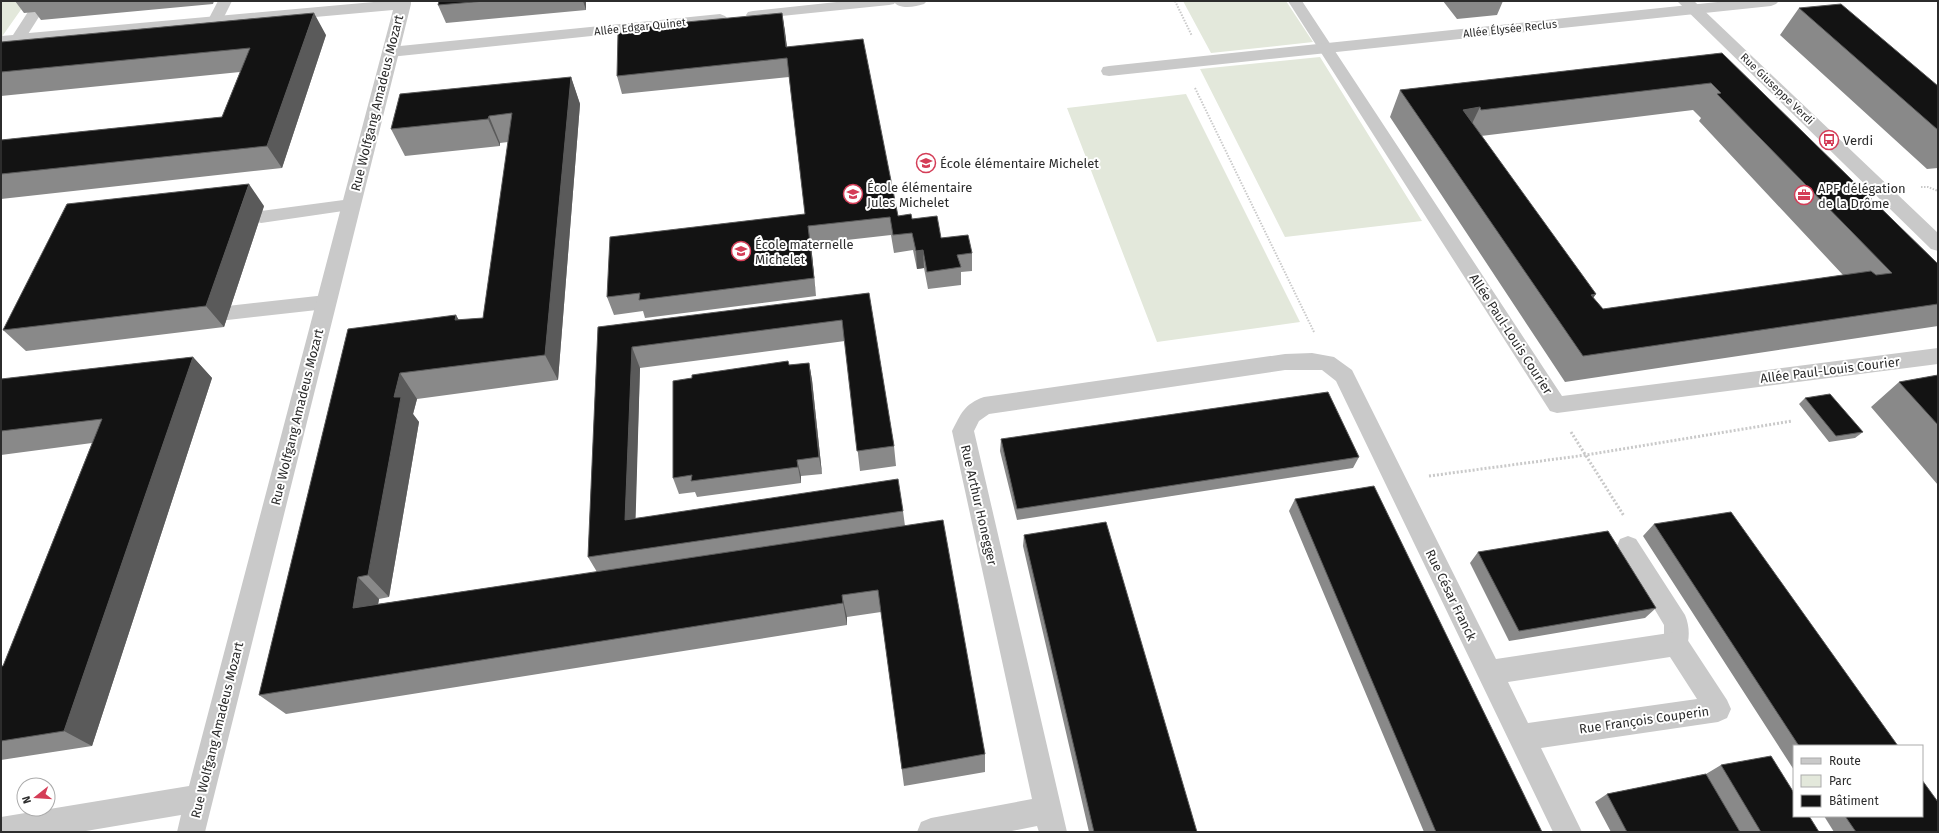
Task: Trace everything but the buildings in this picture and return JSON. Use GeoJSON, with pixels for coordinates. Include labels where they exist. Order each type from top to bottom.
{"type":"FeatureCollection","features":[{"type":"Feature","properties":{"kind":"street"},"geometry":{"type":"LineString","coordinates":[[902,1],[919,1]]}},
{"type":"Feature","properties":{"kind":"street","name":"Allée Élysée Reclus"},"geometry":{"type":"LineString","coordinates":[[1109,71],[1326,48],[1690,5],[1771,1]]}},
{"type":"Feature","properties":{"kind":"street"},"geometry":{"type":"LineString","coordinates":[[18,39],[215,22],[403,3]]}},
{"type":"Feature","properties":{"kind":"street","name":"Rue Wolfgang Amadeus Mozart"},"geometry":{"type":"LineString","coordinates":[[190,832],[403,3]]}},
{"type":"Feature","properties":{"kind":"street","name":"Rue Giuseppe Verdi"},"geometry":{"type":"LineString","coordinates":[[1690,5],[1938,244]]}},
{"type":"Feature","properties":{"kind":"street","name":"Rue Arthur Honegger"},"geometry":{"type":"LineString","coordinates":[[1051,821],[963,431],[971,415],[984,406],[1270,364],[1312,360],[1327,363]]}},
{"type":"Feature","properties":{"kind":"street","name":"Rue César Franck"},"geometry":{"type":"LineString","coordinates":[[1327,363],[1344,376],[1568,832]]}},
{"type":"Feature","properties":{"kind":"street"},"geometry":{"type":"LineString","coordinates":[[1490,672],[1676,644]]}},
{"type":"Feature","properties":{"kind":"street","name":"Rue François Couperin"},"geometry":{"type":"LineString","coordinates":[[1522,737],[1718,709],[1676,644]]}},
{"type":"Feature","properties":{"kind":"street"},"geometry":{"type":"LineString","coordinates":[[1,831],[199,798]]}},
{"type":"Feature","properties":{"kind":"street"},"geometry":{"type":"LineString","coordinates":[[931,832],[1051,821]]}},
{"type":"Feature","properties":{"kind":"lane"},"geometry":{"type":"LineString","coordinates":[[1,41],[18,39],[42,1]]}},
{"type":"Feature","properties":{"kind":"lane"},"geometry":{"type":"LineString","coordinates":[[215,22],[225,1]]}},
{"type":"Feature","properties":{"kind":"lane","name":"Allée Edgar Quinet"},"geometry":{"type":"LineString","coordinates":[[390,52],[889,1]]}},
{"type":"Feature","properties":{"kind":"lane","name":"Allée Paul-Louis Courier"},"geometry":{"type":"LineString","coordinates":[[1295,1],[1557,405],[1938,356]]}},
{"type":"Feature","properties":{"kind":"lane"},"geometry":{"type":"LineString","coordinates":[[261,217],[351,205]]}},
{"type":"Feature","properties":{"kind":"lane"},"geometry":{"type":"LineString","coordinates":[[191,303],[186,318],[326,302]]}},
{"type":"Feature","properties":{"kind":"lane"},"geometry":{"type":"LineString","coordinates":[[1628,546],[1676,624],[1676,644]]}},
{"type":"Feature","properties":{"kind":"path"},"geometry":{"type":"LineString","coordinates":[[1175,1],[1205,61]]}},
{"type":"Feature","properties":{"kind":"path"},"geometry":{"type":"LineString","coordinates":[[1183,63],[1314,333],[1307,334]]}},
{"type":"Feature","properties":{"kind":"path"},"geometry":{"type":"LineString","coordinates":[[1557,405],[1561,417],[1629,523],[1628,546]]}},
{"type":"Feature","properties":{"kind":"path"},"geometry":{"type":"LineString","coordinates":[[1426,477],[1586,455],[1792,421]]}},
{"type":"Feature","properties":{"kind":"green space"},"geometry":{"type":"Polygon","coordinates":[[[1,1],[27,1],[1,38],[1,1]]]}},
{"type":"Feature","properties":{"kind":"green space"},"geometry":{"type":"Polygon","coordinates":[[[1183,1],[1286,1],[1313,42],[1211,53],[1183,1]]]}},
{"type":"Feature","properties":{"kind":"green space"},"geometry":{"type":"Polygon","coordinates":[[[1320,57],[1422,221],[1285,237],[1200,69],[1320,57]]]}},
{"type":"Feature","properties":{"kind":"green space"},"geometry":{"type":"Polygon","coordinates":[[[1186,94],[1300,322],[1157,342],[1067,108],[1186,94]]]}},
{"type":"Feature","properties":{"kind":"place","name":"Verdi"},"geometry":{"type":"Point","coordinates":[1829,140]}},
{"type":"Feature","properties":{"kind":"place","name":"École élémentaire Michelet"},"geometry":{"type":"Point","coordinates":[926,163]}},
{"type":"Feature","properties":{"kind":"place","name":"École élémentaire Jules Michelet"},"geometry":{"type":"Point","coordinates":[853,194]}},
{"type":"Feature","properties":{"kind":"place","name":"APF délégation de la Drôme"},"geometry":{"type":"Point","coordinates":[1804,195]}},
{"type":"Feature","properties":{"kind":"place","name":"École maternelle Michelet"},"geometry":{"type":"Point","coordinates":[741,251]}}]}
